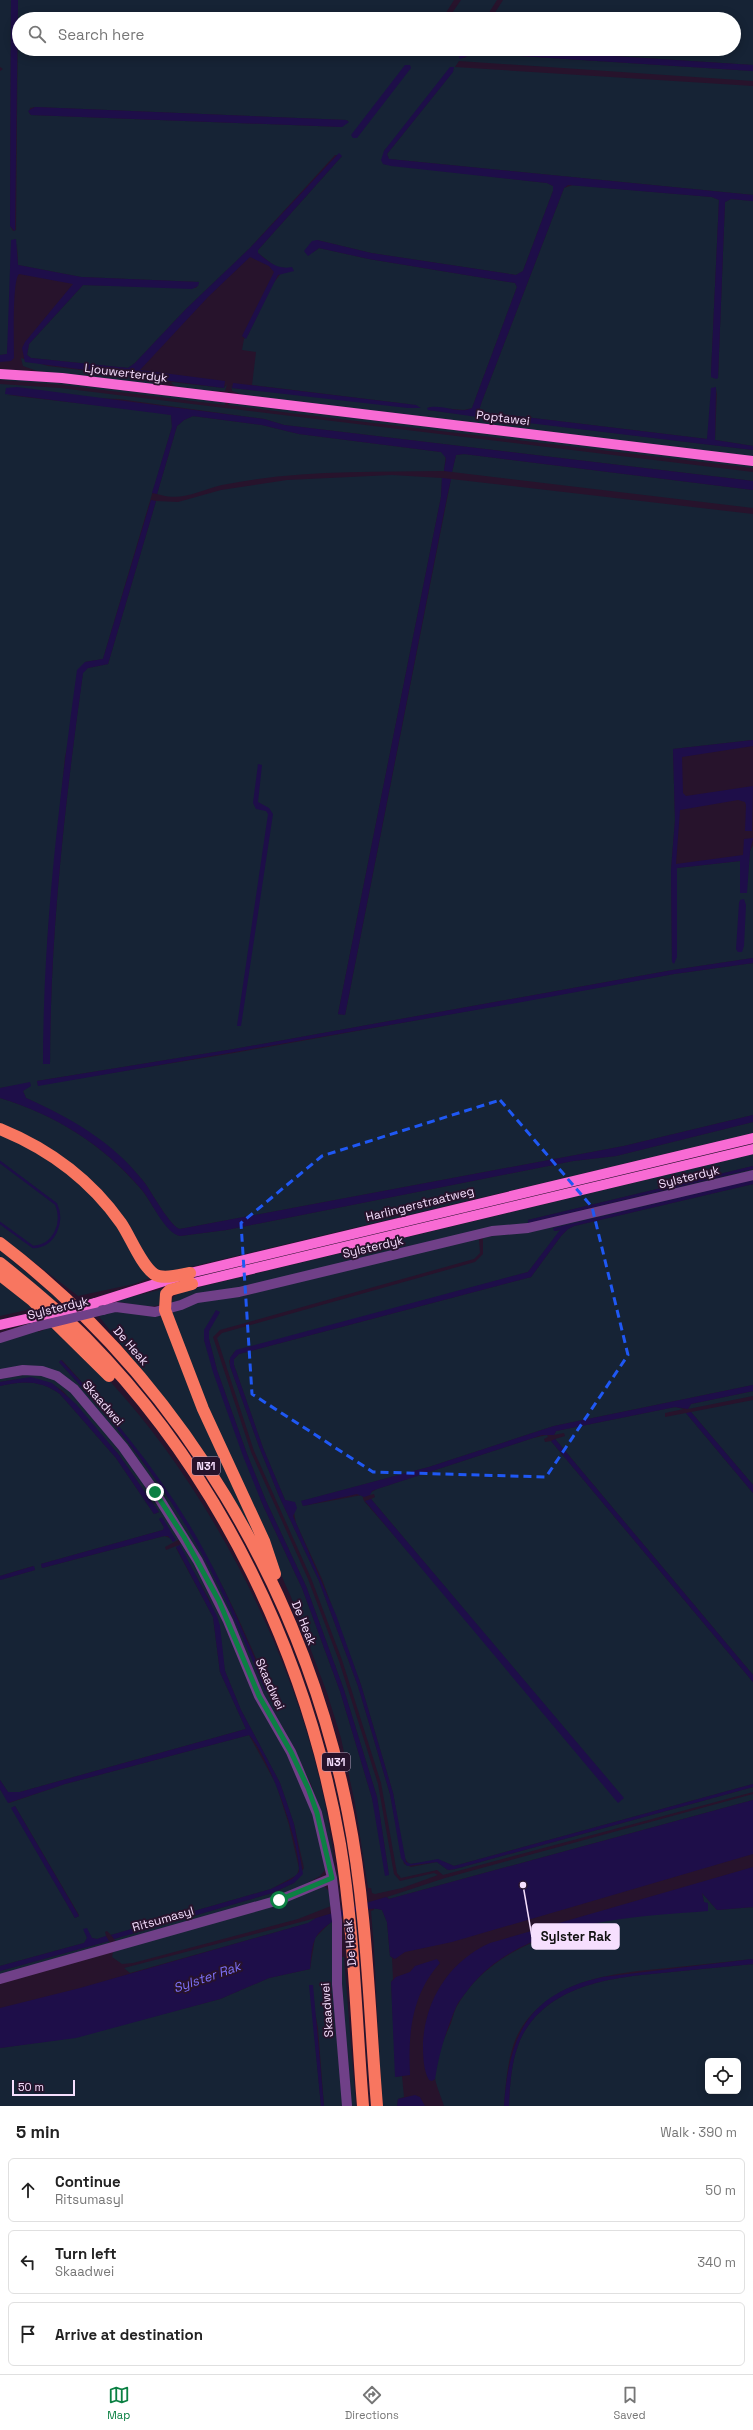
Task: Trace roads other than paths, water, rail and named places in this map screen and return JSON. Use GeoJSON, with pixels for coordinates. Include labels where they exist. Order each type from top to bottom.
{"type":"FeatureCollection","features":[{"type":"Feature","properties":{"kind":"highway"},"geometry":{"type":"LineString","coordinates":[[0,1129],[44,1150],[83,1179],[109,1207],[148,1268],[155,1275],[160,1277],[191,1279]]}},
{"type":"Feature","properties":{"kind":"highway","name":"De Heak"},"geometry":{"type":"LineString","coordinates":[[0,1243],[54,1287],[97,1328],[165,1408],[195,1449],[248,1534],[295,1633],[338,1767],[348,1814],[361,1914],[377,2106]]}},
{"type":"Feature","properties":{"kind":"highway","name":"De Heak"},"geometry":{"type":"LineString","coordinates":[[0,1263],[38,1294],[87,1339],[135,1394],[180,1452],[223,1520],[251,1570],[284,1642],[315,1734],[331,1798],[340,1847],[341,1901],[363,2106]]}},
{"type":"Feature","properties":{"kind":"highway","name":"N31"},"geometry":{"type":"LineString","coordinates":[[0,1275],[32,1300],[74,1339],[180,1452]]}},
{"type":"Feature","properties":{"kind":"highway"},"geometry":{"type":"LineString","coordinates":[[165,1310],[166,1294],[170,1290],[191,1279]]}},
{"type":"Feature","properties":{"kind":"highway","name":"N31"},"geometry":{"type":"LineString","coordinates":[[165,1310],[203,1409],[264,1541],[295,1633]]}},
{"type":"Feature","properties":{"kind":"main road","name":"Ljouwerterdyk"},"geometry":{"type":"LineString","coordinates":[[0,374],[62,378],[250,401]]}},
{"type":"Feature","properties":{"kind":"main road","name":"Poptawei"},"geometry":{"type":"LineString","coordinates":[[250,401],[753,461]]}},
{"type":"Feature","properties":{"kind":"main road","name":"Harlingerstraatweg"},"geometry":{"type":"LineString","coordinates":[[0,1325],[95,1303],[753,1138]]}},
{"type":"Feature","properties":{"kind":"main road","name":"Harlingerstraatweg"},"geometry":{"type":"LineString","coordinates":[[191,1279],[753,1149]]}},
{"type":"Feature","properties":{"kind":"street","name":"Sylsterdyk"},"geometry":{"type":"LineString","coordinates":[[0,1338],[38,1326],[116,1307],[146,1313],[165,1310],[197,1298],[239,1292],[492,1231],[528,1228],[753,1174]]}},
{"type":"Feature","properties":{"kind":"street","name":"Skaadwei"},"geometry":{"type":"LineString","coordinates":[[0,1374],[23,1370],[42,1371],[57,1376],[74,1389],[123,1447],[155,1492],[184,1537],[219,1601],[259,1696],[291,1752],[308,1788],[317,1813],[332,1878],[341,1901]]}},
{"type":"Feature","properties":{"kind":"street","name":"Ritsumasyl"},"geometry":{"type":"LineString","coordinates":[[0,1979],[279,1900],[332,1878]]}},
{"type":"Feature","properties":{"kind":"street","name":"Skaadwei"},"geometry":{"type":"LineString","coordinates":[[343,1920],[337,1984],[347,2106]]}},
{"type":"Feature","properties":{"kind":"water"},"geometry":{"type":"Polygon","coordinates":[[[11,0],[18,0],[18,12],[12,12],[12,56],[17,56],[15,231],[10,226],[11,0]]]}},
{"type":"Feature","properties":{"kind":"water"},"geometry":{"type":"Polygon","coordinates":[[[460,56],[468,56],[460,59],[460,56]]]}},
{"type":"Feature","properties":{"kind":"water"},"geometry":{"type":"Polygon","coordinates":[[[521,56],[613,56],[753,65],[753,71],[521,56]]]}},
{"type":"Feature","properties":{"kind":"water"},"geometry":{"type":"Polygon","coordinates":[[[405,65],[410,65],[411,68],[357,138],[353,138],[351,135],[405,65]]]}},
{"type":"Feature","properties":{"kind":"water"},"geometry":{"type":"Polygon","coordinates":[[[450,67],[454,67],[453,72],[387,154],[389,159],[753,195],[753,201],[731,199],[725,202],[718,378],[716,379],[711,377],[711,373],[719,200],[712,197],[568,185],[564,188],[479,410],[492,414],[493,416],[485,418],[428,410],[427,408],[432,407],[456,410],[467,410],[472,408],[517,287],[515,283],[369,259],[319,248],[308,256],[304,251],[312,241],[317,240],[371,253],[516,275],[523,271],[553,191],[553,186],[547,183],[391,166],[383,164],[381,160],[384,151],[450,67]]]}},
{"type":"Feature","properties":{"kind":"water"},"geometry":{"type":"Polygon","coordinates":[[[35,107],[346,120],[349,122],[342,127],[31,115],[28,111],[35,107]]]}},
{"type":"Feature","properties":{"kind":"water"},"geometry":{"type":"Polygon","coordinates":[[[339,153],[342,156],[258,250],[258,253],[274,264],[287,268],[292,267],[294,271],[278,275],[246,339],[242,336],[274,272],[269,266],[250,257],[208,297],[140,370],[225,381],[224,388],[25,362],[22,348],[25,342],[73,284],[19,274],[15,288],[14,300],[14,358],[11,361],[0,362],[0,355],[7,354],[11,240],[16,239],[18,265],[81,277],[199,282],[198,286],[192,289],[83,285],[29,344],[27,355],[31,358],[128,368],[135,363],[186,309],[250,248],[339,153]]]}},
{"type":"Feature","properties":{"kind":"water"},"geometry":{"type":"Polygon","coordinates":[[[233,383],[416,405],[421,408],[408,408],[232,388],[233,383]]]}},
{"type":"Feature","properties":{"kind":"water"},"geometry":{"type":"Polygon","coordinates":[[[17,387],[264,419],[284,425],[753,481],[753,490],[464,454],[456,455],[452,472],[444,471],[446,458],[441,452],[299,434],[262,425],[193,416],[184,420],[177,426],[157,494],[152,493],[172,427],[171,415],[5,394],[6,388],[17,387]]]}},
{"type":"Feature","properties":{"kind":"water"},"geometry":{"type":"Polygon","coordinates":[[[716,387],[715,440],[753,446],[753,450],[503,420],[499,417],[507,415],[707,439],[711,388],[716,387]]]}},
{"type":"Feature","properties":{"kind":"water"},"geometry":{"type":"Polygon","coordinates":[[[442,478],[451,479],[345,1015],[338,1014],[441,497],[442,478]]]}},
{"type":"Feature","properties":{"kind":"water"},"geometry":{"type":"Polygon","coordinates":[[[151,500],[156,501],[108,664],[88,668],[83,673],[70,770],[60,868],[53,966],[50,1064],[43,1064],[46,965],[53,866],[77,670],[85,662],[103,659],[151,500]]]}},
{"type":"Feature","properties":{"kind":"water"},"geometry":{"type":"Polygon","coordinates":[[[753,740],[753,746],[682,757],[683,793],[686,796],[753,786],[752,831],[745,831],[745,802],[738,800],[680,810],[676,864],[743,855],[744,839],[753,838],[750,851],[747,893],[740,893],[740,861],[677,868],[677,957],[674,964],[672,962],[671,870],[675,820],[673,749],[753,740]]]}},
{"type":"Feature","properties":{"kind":"water"},"geometry":{"type":"Polygon","coordinates":[[[258,764],[262,765],[258,802],[269,808],[273,814],[241,1026],[237,1026],[268,814],[266,811],[256,809],[253,803],[258,764]]]}},
{"type":"Feature","properties":{"kind":"water"},"geometry":{"type":"Polygon","coordinates":[[[744,899],[746,905],[744,946],[742,952],[738,952],[736,949],[739,903],[740,900],[744,899]]]}},
{"type":"Feature","properties":{"kind":"water"},"geometry":{"type":"Polygon","coordinates":[[[753,958],[753,963],[674,974],[522,1002],[38,1086],[37,1081],[234,1049],[673,970],[753,958]]]}},
{"type":"Feature","properties":{"kind":"water"},"geometry":{"type":"Polygon","coordinates":[[[30,1082],[31,1086],[23,1091],[26,1098],[75,1123],[105,1143],[132,1168],[144,1182],[172,1222],[180,1229],[624,1146],[753,1115],[753,1122],[616,1156],[573,1161],[226,1230],[180,1236],[174,1234],[169,1229],[142,1190],[112,1159],[78,1134],[60,1123],[21,1105],[0,1098],[0,1088],[30,1082]]]}},
{"type":"Feature","properties":{"kind":"water"},"geometry":{"type":"Polygon","coordinates":[[[753,1166],[753,1169],[528,1223],[528,1220],[753,1166]]]}},
{"type":"Feature","properties":{"kind":"water"},"geometry":{"type":"Polygon","coordinates":[[[753,1180],[753,1184],[574,1226],[568,1229],[561,1236],[531,1277],[239,1354],[234,1359],[234,1365],[263,1448],[285,1500],[295,1502],[297,1508],[293,1516],[336,1615],[361,1685],[393,1793],[406,1862],[411,1864],[438,1859],[454,1866],[753,1784],[753,1787],[455,1869],[448,1870],[437,1862],[407,1866],[401,1858],[390,1794],[358,1686],[319,1581],[279,1496],[260,1449],[230,1366],[230,1358],[236,1350],[528,1272],[560,1230],[554,1231],[553,1228],[753,1180]]]}},
{"type":"Feature","properties":{"kind":"water"},"geometry":{"type":"Polygon","coordinates":[[[216,1310],[220,1312],[209,1331],[209,1339],[217,1370],[247,1454],[266,1501],[306,1586],[344,1690],[377,1797],[389,1875],[385,1876],[372,1798],[340,1691],[302,1588],[262,1503],[243,1456],[213,1372],[204,1340],[204,1330],[216,1310]]]}},
{"type":"Feature","properties":{"kind":"water"},"geometry":{"type":"Polygon","coordinates":[[[61,1360],[98,1401],[133,1444],[182,1512],[225,1592],[268,1690],[265,1691],[223,1594],[179,1514],[148,1468],[114,1424],[59,1362],[61,1360]]]}},
{"type":"Feature","properties":{"kind":"water"},"geometry":{"type":"Polygon","coordinates":[[[31,1377],[52,1383],[76,1404],[119,1455],[159,1512],[154,1514],[116,1458],[60,1394],[53,1389],[31,1383],[16,1383],[0,1386],[0,1382],[31,1377]]]}},
{"type":"Feature","properties":{"kind":"water"},"geometry":{"type":"Polygon","coordinates":[[[753,1385],[753,1391],[691,1404],[688,1409],[675,1407],[556,1431],[554,1435],[542,1435],[377,1489],[372,1491],[370,1495],[364,1497],[357,1494],[303,1506],[301,1501],[429,1467],[554,1426],[753,1385]]]}},
{"type":"Feature","properties":{"kind":"water"},"geometry":{"type":"Polygon","coordinates":[[[691,1412],[753,1485],[753,1493],[686,1413],[691,1412]]]}},
{"type":"Feature","properties":{"kind":"water"},"geometry":{"type":"Polygon","coordinates":[[[555,1439],[753,1675],[753,1682],[551,1441],[555,1439]]]}},
{"type":"Feature","properties":{"kind":"water"},"geometry":{"type":"Polygon","coordinates":[[[371,1499],[624,1798],[618,1803],[365,1501],[371,1499]]]}},
{"type":"Feature","properties":{"kind":"water"},"geometry":{"type":"Polygon","coordinates":[[[162,1517],[176,1540],[173,1542],[168,1536],[164,1536],[42,1568],[41,1564],[163,1530],[164,1527],[159,1519],[162,1517]]]}},
{"type":"Feature","properties":{"kind":"water"},"geometry":{"type":"Polygon","coordinates":[[[180,1545],[217,1616],[220,1626],[225,1671],[241,1710],[280,1783],[294,1824],[303,1874],[294,1883],[272,1893],[114,1939],[111,1935],[271,1889],[292,1879],[299,1872],[295,1842],[282,1800],[257,1745],[249,1735],[65,1784],[8,1803],[0,1789],[0,1780],[8,1792],[20,1792],[246,1729],[220,1672],[213,1617],[176,1547],[180,1545]]]}},
{"type":"Feature","properties":{"kind":"water"},"geometry":{"type":"Polygon","coordinates":[[[34,1566],[35,1570],[0,1580],[0,1576],[34,1566]]]}},
{"type":"Feature","properties":{"kind":"water"},"geometry":{"type":"Polygon","coordinates":[[[753,1800],[753,1854],[452,1942],[405,1952],[395,1959],[390,1956],[387,1922],[382,1910],[365,1909],[335,1920],[319,1932],[315,1939],[311,1954],[310,1969],[269,1978],[220,1999],[76,2038],[0,2048],[0,2008],[80,1988],[308,1923],[316,1918],[386,1897],[389,1899],[753,1800]]]}},
{"type":"Feature","properties":{"kind":"water"},"geometry":{"type":"Polygon","coordinates":[[[15,1806],[79,1916],[75,1918],[11,1808],[15,1806]]]}},
{"type":"Feature","properties":{"kind":"water"},"geometry":{"type":"Polygon","coordinates":[[[753,1867],[753,1907],[717,1910],[702,1893],[704,1902],[708,1903],[708,1911],[646,1916],[580,1926],[548,1936],[519,1948],[492,1965],[470,1987],[457,2004],[443,2042],[435,2079],[432,2081],[429,2080],[424,2067],[423,2042],[429,2010],[435,1996],[452,1971],[463,1960],[476,1951],[490,1943],[753,1867]]]}},
{"type":"Feature","properties":{"kind":"water"},"geometry":{"type":"Polygon","coordinates":[[[87,1928],[92,1938],[97,1939],[106,1936],[109,1941],[0,1971],[0,1966],[84,1943],[87,1938],[83,1929],[87,1928]]]}},
{"type":"Feature","properties":{"kind":"water"},"geometry":{"type":"Polygon","coordinates":[[[437,1959],[440,1963],[430,1975],[423,1988],[413,2016],[410,2045],[410,2075],[395,2077],[391,1982],[396,1977],[410,1972],[415,1966],[437,1959]]]}},
{"type":"Feature","properties":{"kind":"water"},"geometry":{"type":"Polygon","coordinates":[[[753,1959],[753,1964],[631,1976],[591,1984],[572,1991],[555,2001],[539,2013],[521,2037],[513,2066],[509,2106],[504,2106],[511,2058],[518,2038],[527,2021],[540,2006],[557,1994],[577,1984],[603,1977],[753,1959]]]}},
{"type":"Feature","properties":{"kind":"water"},"geometry":{"type":"Polygon","coordinates":[[[309,1985],[313,1985],[324,2106],[321,2106],[309,1985]]]}},
{"type":"Feature","properties":{"kind":"water"},"geometry":{"type":"Polygon","coordinates":[[[415,2095],[420,2097],[425,2106],[397,2106],[398,2099],[415,2095]]]}},
{"type":"Feature","properties":{"kind":"waterway"},"geometry":{"type":"LineString","coordinates":[[0,1162],[56,1204],[59,1218],[56,1232],[52,1238],[41,1246],[33,1247],[0,1223]]}},
{"type":"Feature","properties":{"kind":"place","name":"Sylster Rak"},"geometry":{"type":"Point","coordinates":[523,1885]}}]}
